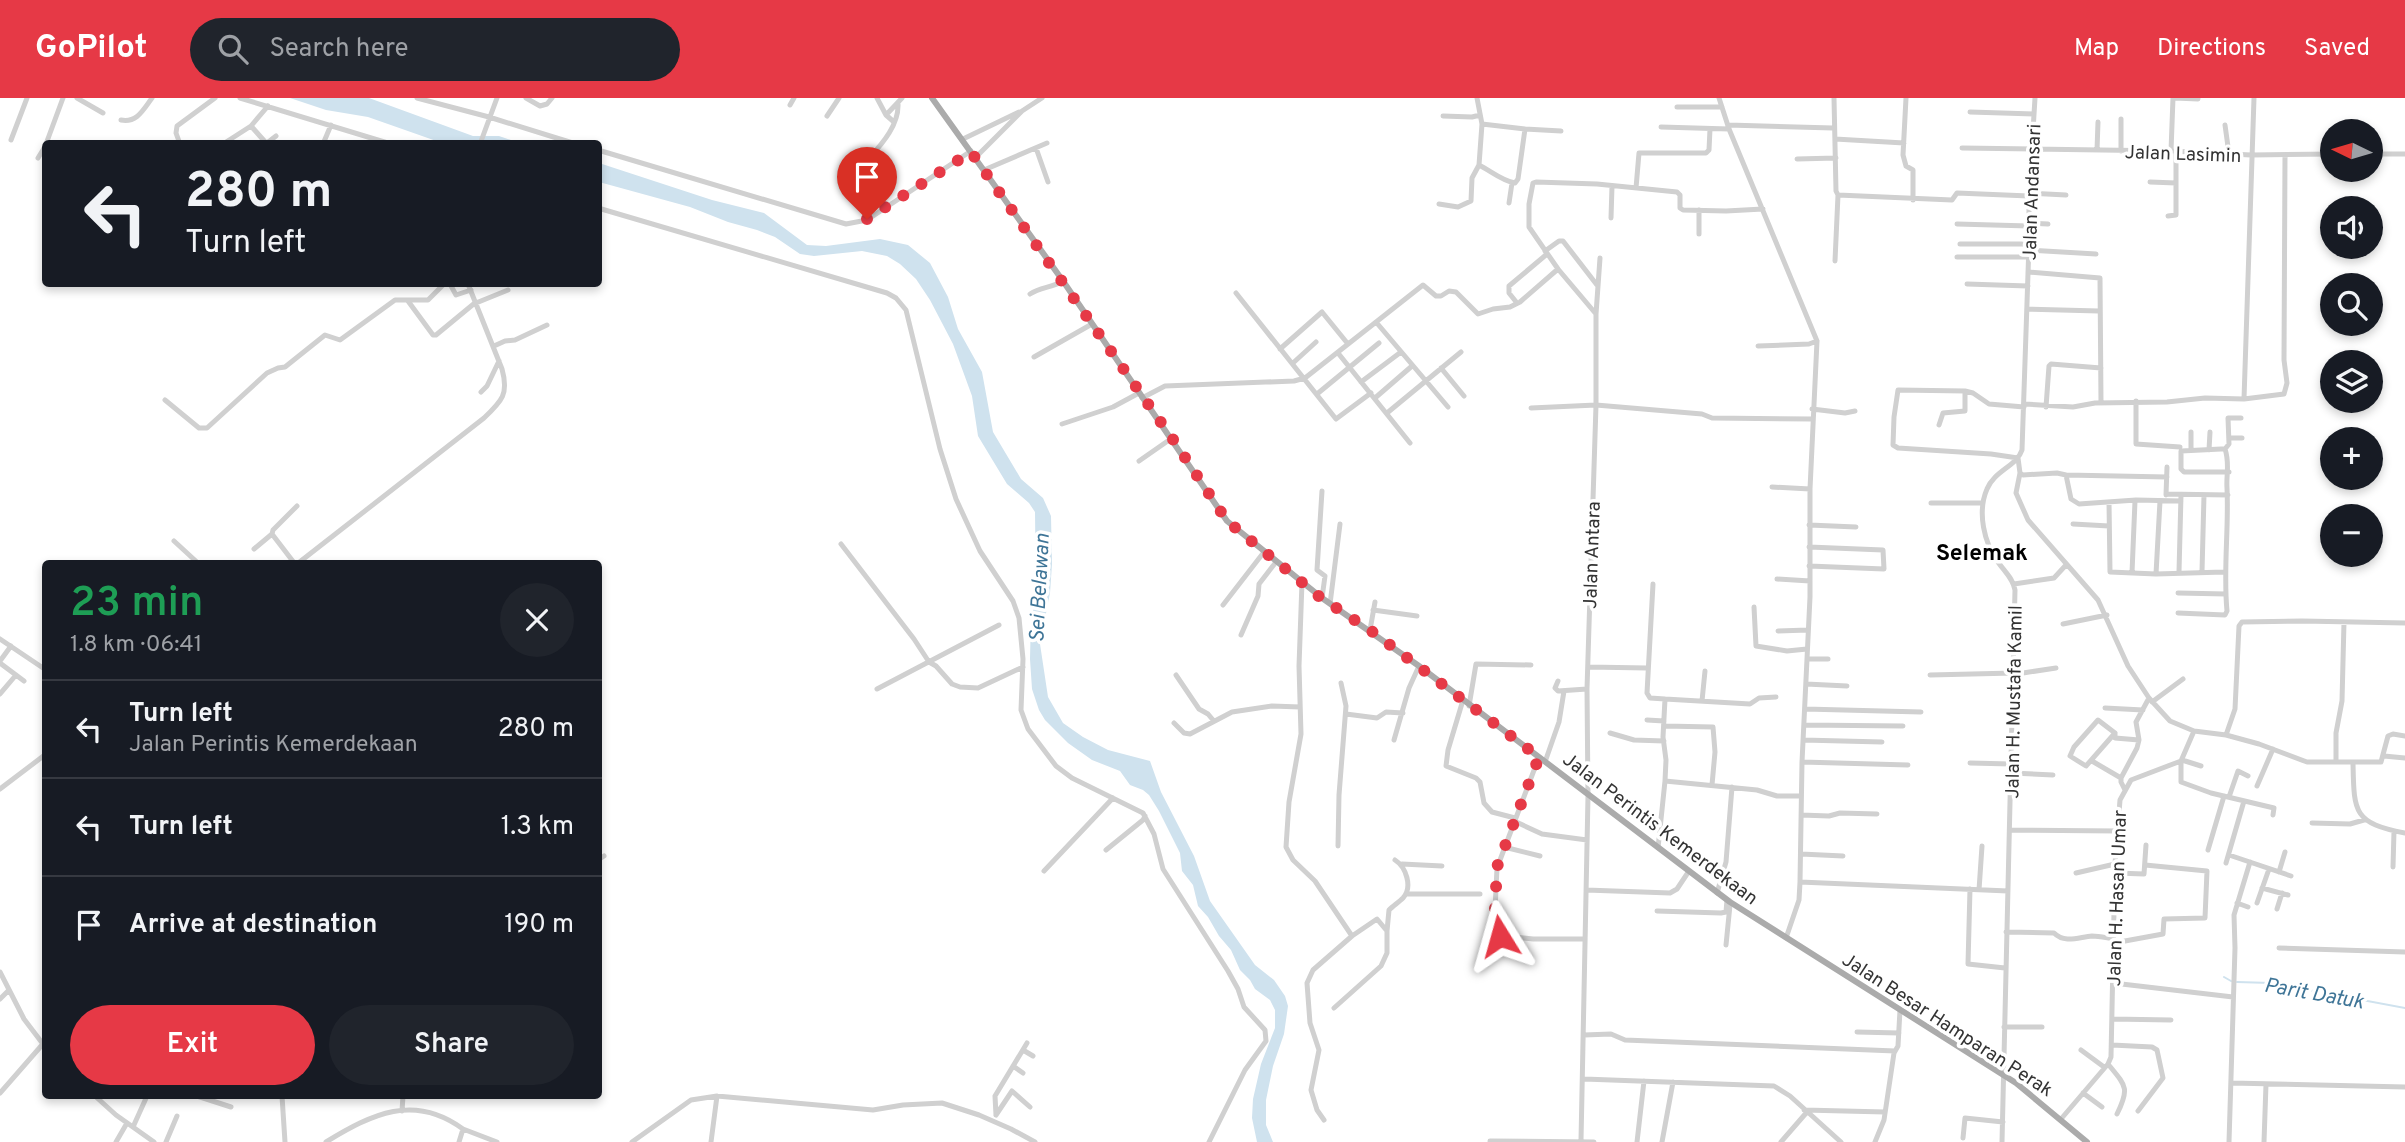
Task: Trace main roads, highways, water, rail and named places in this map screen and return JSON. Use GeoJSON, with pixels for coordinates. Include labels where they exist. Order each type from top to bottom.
{"type":"FeatureCollection","features":[{"type":"Feature","properties":{"kind":"main road","name":"Jalan Perintis Kemerdekaan"},"geometry":{"type":"LineString","coordinates":[[932,98],[1063,281],[1172,438],[1223,517],[1321,598],[1419,666],[1717,893],[1786,937]]}},
{"type":"Feature","properties":{"kind":"main road","name":"Jalan Besar Hamparan Perak"},"geometry":{"type":"LineString","coordinates":[[1786,937],[2003,1075],[2087,1142]]}},
{"type":"Feature","properties":{"kind":"water"},"geometry":{"type":"Polygon","coordinates":[[[290,98],[369,98],[473,136],[499,136],[511,140],[433,140],[368,117],[326,110],[290,98]]]}},
{"type":"Feature","properties":{"kind":"water","name":"Sei Belawan"},"geometry":{"type":"Polygon","coordinates":[[[602,164],[712,200],[764,213],[807,245],[826,246],[880,239],[908,245],[930,263],[948,297],[958,329],[982,372],[993,432],[1021,479],[1043,498],[1051,516],[1050,593],[1040,644],[1048,697],[1063,723],[1083,737],[1108,750],[1150,761],[1161,792],[1194,856],[1210,901],[1255,965],[1274,980],[1285,996],[1288,1006],[1284,1034],[1273,1066],[1266,1100],[1266,1125],[1273,1142],[1257,1142],[1252,1118],[1253,1099],[1261,1064],[1275,1028],[1275,1010],[1270,1000],[1255,989],[1240,970],[1231,950],[1198,906],[1193,885],[1182,871],[1180,853],[1149,795],[1130,785],[1120,771],[1092,760],[1068,743],[1039,710],[1032,689],[1030,659],[1031,616],[1036,602],[1035,512],[1029,503],[1007,484],[978,436],[972,396],[953,344],[930,300],[916,279],[887,256],[862,251],[814,256],[800,254],[775,237],[690,207],[602,183],[602,164]]]}},
{"type":"Feature","properties":{"kind":"waterway","name":"Parit Datuk"},"geometry":{"type":"LineString","coordinates":[[2224,977],[2231,981]]}},
{"type":"Feature","properties":{"kind":"waterway","name":"Parit Datuk"},"geometry":{"type":"LineString","coordinates":[[2237,982],[2271,983],[2405,1008]]}},
{"type":"Feature","properties":{"kind":"district","name":"Selemak"},"geometry":{"type":"Point","coordinates":[1982,552]}}]}
